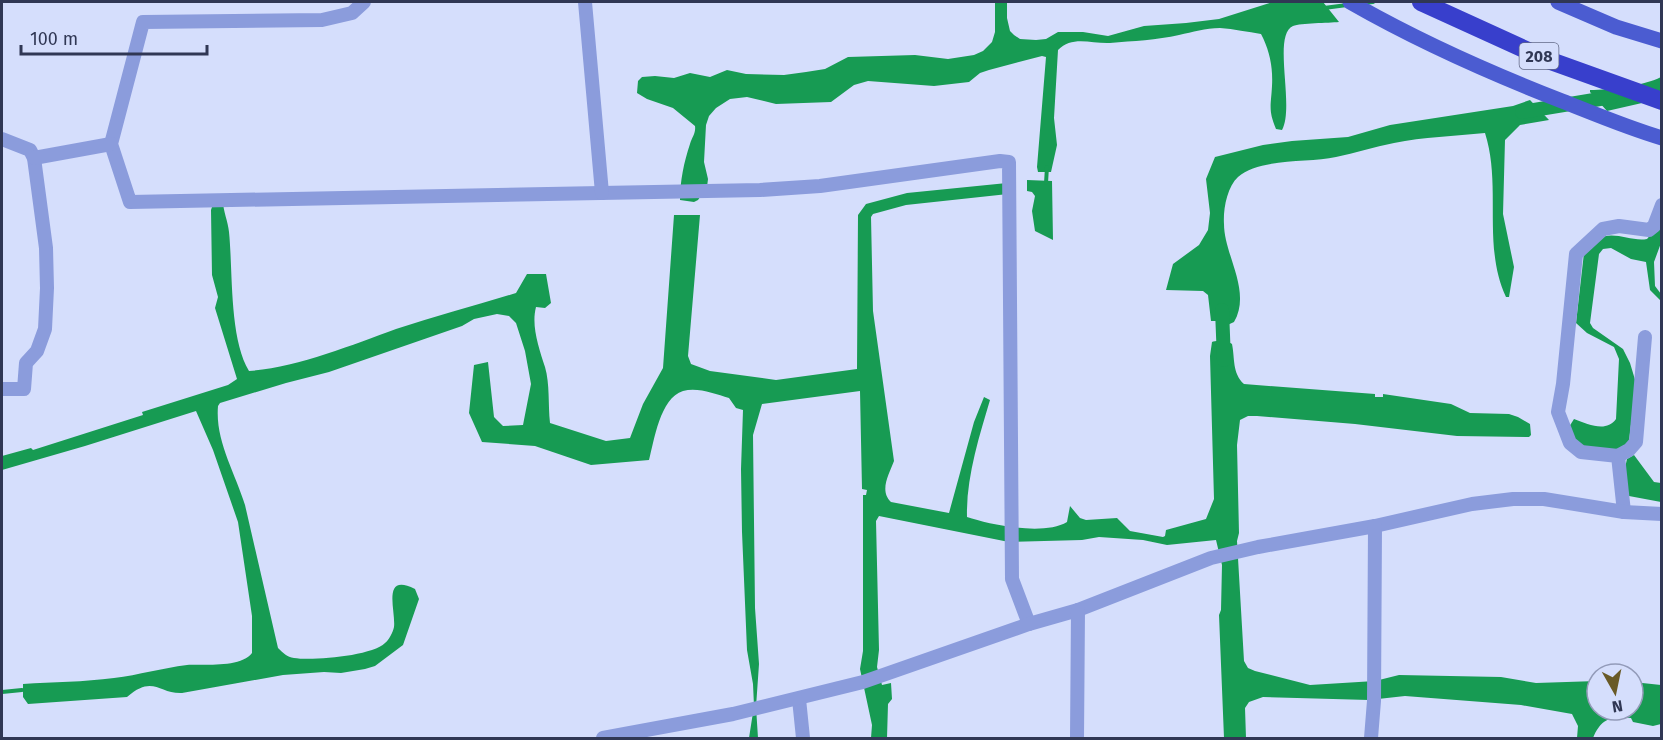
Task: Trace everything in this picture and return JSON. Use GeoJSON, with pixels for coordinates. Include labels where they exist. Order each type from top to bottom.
{"type":"FeatureCollection","features":[{"type":"Feature","properties":{"kind":"highway","name":"208"},"geometry":{"type":"LineString","coordinates":[[1421,2],[1548,60],[1662,101]]}},
{"type":"Feature","properties":{"kind":"highway","name":"208"},"geometry":{"type":"LineString","coordinates":[[1437,2],[1551,53],[1662,94]]}},
{"type":"Feature","properties":{"kind":"main road"},"geometry":{"type":"LineString","coordinates":[[1350,2],[1379,19],[1475,65],[1637,131],[1662,138]]}},
{"type":"Feature","properties":{"kind":"main road"},"geometry":{"type":"LineString","coordinates":[[1558,2],[1616,27],[1662,41]]}},
{"type":"Feature","properties":{"kind":"street"},"geometry":{"type":"LineString","coordinates":[[364,2],[352,13],[322,20],[143,22],[111,144],[130,202],[136,204],[770,190],[843,183],[1000,161],[1009,162],[1012,579],[1029,624]]}},
{"type":"Feature","properties":{"kind":"street"},"geometry":{"type":"LineString","coordinates":[[585,2],[602,193]]}},
{"type":"Feature","properties":{"kind":"street"},"geometry":{"type":"LineString","coordinates":[[2,140],[30,150],[34,158],[46,248],[47,288],[45,329],[37,351],[26,363],[24,389],[2,389]]}},
{"type":"Feature","properties":{"kind":"street"},"geometry":{"type":"LineString","coordinates":[[34,158],[111,144]]}},
{"type":"Feature","properties":{"kind":"street"},"geometry":{"type":"LineString","coordinates":[[1645,337],[1636,442],[1629,450],[1618,456],[1581,452],[1570,443],[1558,412],[1563,384],[1575,254],[1603,229],[1619,226],[1649,230],[1654,225],[1662,205]]}},
{"type":"Feature","properties":{"kind":"street"},"geometry":{"type":"LineString","coordinates":[[1618,456],[1624,512]]}},
{"type":"Feature","properties":{"kind":"street"},"geometry":{"type":"LineString","coordinates":[[603,738],[799,699],[863,682],[1029,624],[1078,610],[1211,558],[1258,547],[1375,526],[1472,504],[1513,499],[1544,499],[1624,512],[1662,514]]}},
{"type":"Feature","properties":{"kind":"street"},"geometry":{"type":"LineString","coordinates":[[1371,738],[1374,701],[1375,526]]}},
{"type":"Feature","properties":{"kind":"street"},"geometry":{"type":"LineString","coordinates":[[1077,738],[1078,610]]}},
{"type":"Feature","properties":{"kind":"street"},"geometry":{"type":"LineString","coordinates":[[799,699],[803,738]]}},
{"type":"Feature","properties":{"kind":"shaded area"},"geometry":{"type":"Polygon","coordinates":[[[995,2],[1007,2],[1007,18],[1010,31],[1014,35],[1020,39],[1036,40],[1046,39],[1058,32],[1083,32],[1108,36],[1144,26],[1219,19],[1273,2],[1323,2],[1339,22],[1297,25],[1287,32],[1284,43],[1286,105],[1282,130],[1276,129],[1272,117],[1271,66],[1269,53],[1261,34],[1215,28],[1145,40],[1110,43],[1076,41],[1058,50],[1054,118],[1057,145],[1051,172],[1038,172],[1037,167],[1046,57],[1042,56],[980,73],[969,82],[934,86],[868,81],[854,85],[831,102],[776,104],[747,97],[730,99],[716,108],[709,116],[706,125],[704,162],[708,179],[707,187],[694,202],[680,200],[683,172],[695,126],[673,108],[637,93],[638,81],[642,77],[674,78],[690,73],[710,77],[727,70],[746,74],[784,75],[825,69],[848,57],[915,55],[948,59],[974,55],[983,51],[992,42],[995,32],[995,2]]]}},
{"type":"Feature","properties":{"kind":"shaded area"},"geometry":{"type":"Polygon","coordinates":[[[1661,77],[1661,106],[1642,103],[1607,111],[1590,92],[1590,90],[1636,85],[1661,77]]]}},
{"type":"Feature","properties":{"kind":"shaded area"},"geometry":{"type":"Polygon","coordinates":[[[1530,100],[1549,120],[1520,125],[1505,140],[1503,214],[1514,267],[1509,297],[1506,297],[1499,277],[1495,257],[1492,174],[1485,133],[1405,141],[1336,157],[1271,164],[1247,171],[1234,181],[1226,199],[1224,212],[1225,236],[1239,286],[1239,310],[1234,322],[1221,328],[1217,321],[1211,321],[1208,295],[1203,291],[1166,290],[1173,264],[1199,245],[1208,230],[1210,213],[1206,179],[1215,157],[1263,145],[1348,137],[1390,125],[1513,106],[1530,100]]]}},
{"type":"Feature","properties":{"kind":"shaded area"},"geometry":{"type":"Polygon","coordinates":[[[1027,180],[1052,181],[1053,240],[1035,231],[1032,211],[1035,196],[1032,192],[1027,191],[1027,180]]]}},
{"type":"Feature","properties":{"kind":"shaded area"},"geometry":{"type":"Polygon","coordinates":[[[1007,183],[1008,194],[906,205],[873,214],[871,217],[873,311],[894,461],[885,488],[887,498],[891,502],[949,513],[974,422],[984,397],[990,400],[971,473],[967,517],[1017,528],[1045,528],[1067,522],[1070,506],[1080,518],[1086,520],[1117,518],[1130,531],[1163,537],[1166,530],[1206,519],[1214,499],[1210,356],[1214,341],[1232,344],[1237,375],[1244,384],[1375,394],[1375,397],[1383,397],[1383,394],[1451,404],[1470,413],[1509,414],[1518,417],[1530,424],[1531,435],[1529,437],[1457,436],[1257,416],[1248,416],[1240,420],[1237,445],[1239,533],[1237,541],[1244,661],[1248,668],[1255,671],[1310,685],[1375,681],[1399,675],[1501,677],[1536,683],[1585,681],[1585,722],[1604,722],[1593,738],[1577,738],[1578,726],[1572,714],[1521,705],[1405,696],[1369,700],[1263,697],[1249,702],[1245,708],[1246,738],[1224,738],[1219,615],[1222,565],[1216,540],[1167,545],[1143,540],[1099,537],[1082,540],[1009,542],[879,516],[876,521],[879,650],[877,667],[882,685],[891,683],[892,699],[888,704],[887,738],[871,738],[872,725],[860,669],[863,651],[863,495],[866,495],[867,490],[862,489],[860,391],[762,404],[753,435],[755,608],[759,664],[756,707],[758,738],[749,738],[754,706],[747,650],[742,532],[743,410],[736,408],[729,398],[700,390],[683,391],[675,395],[663,411],[659,421],[649,460],[591,465],[535,446],[482,442],[469,413],[474,365],[488,362],[494,417],[503,426],[523,425],[531,384],[525,351],[516,323],[509,316],[497,314],[474,319],[462,326],[329,372],[220,403],[218,406],[220,432],[245,505],[278,648],[292,657],[314,659],[355,654],[378,648],[388,640],[393,629],[392,596],[394,589],[404,585],[415,589],[419,599],[403,645],[375,666],[341,673],[283,675],[182,693],[150,686],[136,690],[127,697],[28,704],[23,697],[23,684],[123,677],[187,665],[231,663],[247,658],[252,653],[252,616],[238,522],[213,450],[196,411],[2,470],[2,456],[31,448],[33,450],[143,415],[142,412],[228,385],[237,379],[215,308],[218,297],[212,275],[211,210],[214,201],[223,201],[229,232],[235,323],[238,341],[249,371],[304,361],[411,324],[516,293],[527,274],[546,274],[551,303],[545,308],[536,307],[534,322],[547,374],[550,423],[606,441],[630,438],[643,404],[663,368],[674,215],[700,215],[688,356],[691,364],[710,371],[776,380],[857,369],[858,215],[866,204],[907,193],[1007,183]]]}},
{"type":"Feature","properties":{"kind":"shaded area"},"geometry":{"type":"Polygon","coordinates":[[[1661,209],[1661,243],[1654,262],[1655,286],[1661,294],[1661,301],[1650,290],[1646,262],[1631,259],[1611,248],[1603,249],[1599,254],[1590,323],[1593,328],[1623,349],[1630,363],[1636,383],[1629,441],[1622,449],[1610,450],[1579,444],[1569,427],[1574,419],[1591,425],[1607,426],[1616,419],[1619,359],[1614,347],[1587,333],[1576,323],[1584,253],[1594,242],[1604,237],[1647,239],[1653,232],[1661,209]]]}},
{"type":"Feature","properties":{"kind":"shaded area"},"geometry":{"type":"Polygon","coordinates":[[[1634,455],[1654,482],[1661,483],[1661,502],[1629,496],[1625,468],[1627,459],[1634,455]]]}},
{"type":"Feature","properties":{"kind":"shaded area"},"geometry":{"type":"Polygon","coordinates":[[[1645,683],[1661,685],[1661,724],[1653,726],[1633,722],[1645,722],[1645,683]]]}},
{"type":"Feature","properties":{"kind":"waterway"},"geometry":{"type":"LineString","coordinates":[[1363,3],[1373,2]]}},
{"type":"Feature","properties":{"kind":"waterway"},"geometry":{"type":"LineString","coordinates":[[1324,8],[1347,5]]}},
{"type":"Feature","properties":{"kind":"waterway"},"geometry":{"type":"LineString","coordinates":[[1522,112],[1612,97]]}},
{"type":"Feature","properties":{"kind":"waterway"},"geometry":{"type":"LineString","coordinates":[[1046,183],[1047,167]]}},
{"type":"Feature","properties":{"kind":"waterway"},"geometry":{"type":"LineString","coordinates":[[1222,310],[1224,360]]}},
{"type":"Feature","properties":{"kind":"waterway"},"geometry":{"type":"LineString","coordinates":[[2,692],[22,690]]}}]}
